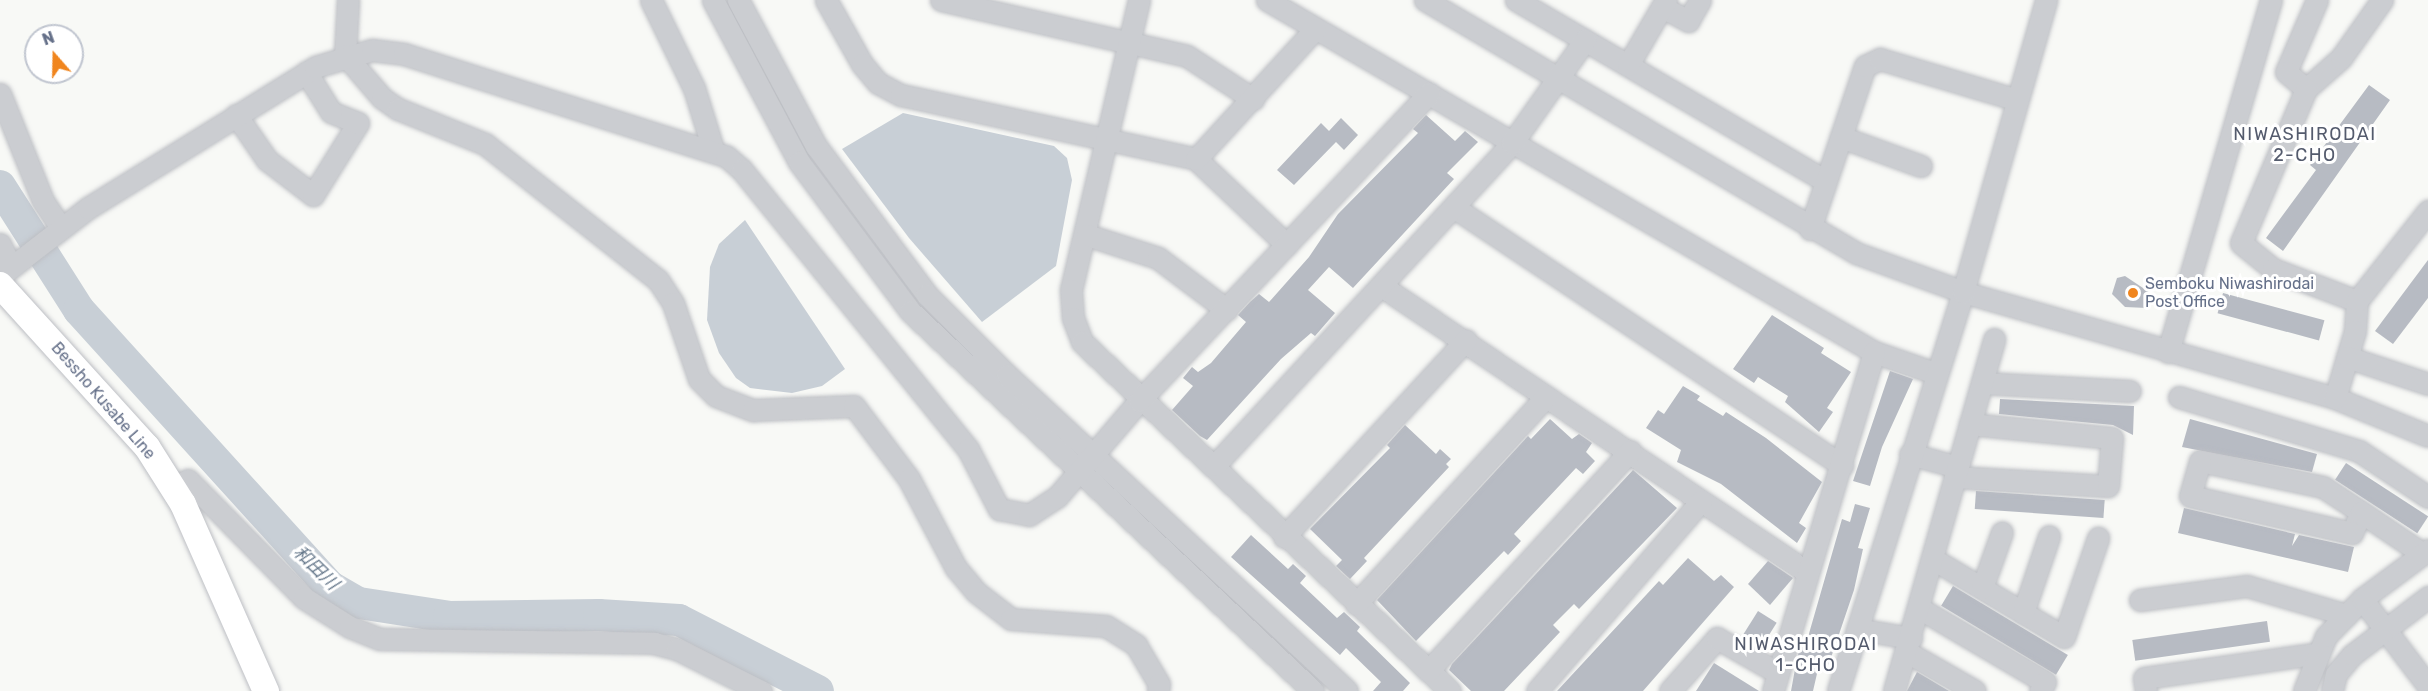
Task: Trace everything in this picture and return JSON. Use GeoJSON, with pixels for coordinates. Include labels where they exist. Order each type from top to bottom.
{"type":"FeatureCollection","features":[{"type":"Feature","properties":{"kind":"main road","name":"Bessho Kusabe Line"},"geometry":{"type":"LineString","coordinates":[[7,273],[147,447],[173,488],[266,691]]}},
{"type":"Feature","properties":{"kind":"street"},"geometry":{"type":"LineString","coordinates":[[348,0],[345,56],[398,109],[485,144],[658,280],[673,303],[699,379],[716,396],[753,410],[854,406],[909,479],[956,568],[975,592],[1011,619],[1106,626],[1136,645],[1162,689]]}},
{"type":"Feature","properties":{"kind":"street"},"geometry":{"type":"LineString","coordinates":[[651,0],[694,88],[713,149]]}},
{"type":"Feature","properties":{"kind":"street"},"geometry":{"type":"LineString","coordinates":[[713,0],[799,162],[852,237],[910,311],[1077,472],[1313,691]]}},
{"type":"Feature","properties":{"kind":"street"},"geometry":{"type":"LineString","coordinates":[[738,0],[816,146],[869,221],[927,294],[1093,454],[1347,691]]}},
{"type":"Feature","properties":{"kind":"street"},"geometry":{"type":"LineString","coordinates":[[826,0],[862,64],[878,82],[901,95],[1107,142],[1196,159],[1287,245]]}},
{"type":"Feature","properties":{"kind":"street"},"geometry":{"type":"LineString","coordinates":[[941,0],[1186,56],[1253,99]]}},
{"type":"Feature","properties":{"kind":"street"},"geometry":{"type":"LineString","coordinates":[[1139,0],[1087,235],[1071,290],[1073,318],[1093,356],[1139,401],[1215,465],[1284,537],[1450,691]]}},
{"type":"Feature","properties":{"kind":"street"},"geometry":{"type":"LineString","coordinates":[[1267,0],[1874,352],[1935,374]]}},
{"type":"Feature","properties":{"kind":"street"},"geometry":{"type":"LineString","coordinates":[[1425,0],[1559,82],[1810,229],[1856,253],[1963,292],[2335,398],[2428,436]]}},
{"type":"Feature","properties":{"kind":"street"},"geometry":{"type":"LineString","coordinates":[[1516,0],[1826,181]]}},
{"type":"Feature","properties":{"kind":"street"},"geometry":{"type":"LineString","coordinates":[[1628,65],[1664,3],[1688,21],[1700,0]]}},
{"type":"Feature","properties":{"kind":"street"},"geometry":{"type":"LineString","coordinates":[[1838,691],[1935,374],[1963,292],[2014,99],[2046,0]]}},
{"type":"Feature","properties":{"kind":"street"},"geometry":{"type":"LineString","coordinates":[[2168,352],[2262,40],[2271,0]]}},
{"type":"Feature","properties":{"kind":"street"},"geometry":{"type":"LineString","coordinates":[[2306,89],[2286,72],[2317,0]]}},
{"type":"Feature","properties":{"kind":"street"},"geometry":{"type":"LineString","coordinates":[[2357,301],[2273,269],[2241,243],[2306,89],[2341,58],[2382,0]]}},
{"type":"Feature","properties":{"kind":"street"},"geometry":{"type":"LineString","coordinates":[[1196,159],[1315,29]]}},
{"type":"Feature","properties":{"kind":"street"},"geometry":{"type":"LineString","coordinates":[[1215,465],[1383,287],[1512,143],[1559,82],[1585,40]]}},
{"type":"Feature","properties":{"kind":"street"},"geometry":{"type":"LineString","coordinates":[[0,244],[7,273],[59,230],[306,72],[345,56],[372,50],[404,54],[713,149],[742,170],[968,449],[999,508],[1015,514],[1036,512],[1077,472],[1139,401],[1227,310],[1428,93]]}},
{"type":"Feature","properties":{"kind":"street"},"geometry":{"type":"LineString","coordinates":[[1810,229],[1865,66],[1880,59],[2014,99]]}},
{"type":"Feature","properties":{"kind":"street"},"geometry":{"type":"LineString","coordinates":[[236,115],[267,160],[313,195],[358,123],[331,112],[306,72]]}},
{"type":"Feature","properties":{"kind":"street"},"geometry":{"type":"LineString","coordinates":[[0,94],[43,201],[59,230]]}},
{"type":"Feature","properties":{"kind":"street"},"geometry":{"type":"LineString","coordinates":[[1841,137],[1921,166]]}},
{"type":"Feature","properties":{"kind":"street"},"geometry":{"type":"LineString","coordinates":[[1455,208],[1842,465]]}},
{"type":"Feature","properties":{"kind":"street"},"geometry":{"type":"LineString","coordinates":[[2335,398],[2347,357],[2357,301],[2428,211]]}},
{"type":"Feature","properties":{"kind":"street"},"geometry":{"type":"LineString","coordinates":[[1087,235],[1158,258],[1227,310]]}},
{"type":"Feature","properties":{"kind":"street"},"geometry":{"type":"LineString","coordinates":[[1383,287],[1466,340],[1546,397],[1630,451],[1807,572]]}},
{"type":"Feature","properties":{"kind":"street"},"geometry":{"type":"LineString","coordinates":[[1893,691],[1909,645],[1994,339]]}},
{"type":"Feature","properties":{"kind":"street"},"geometry":{"type":"LineString","coordinates":[[1284,537],[1466,340]]}},
{"type":"Feature","properties":{"kind":"street"},"geometry":{"type":"LineString","coordinates":[[1670,691],[1718,638],[1776,682],[1874,352]]}},
{"type":"Feature","properties":{"kind":"street"},"geometry":{"type":"LineString","coordinates":[[2347,357],[2424,374]]}},
{"type":"Feature","properties":{"kind":"street"},"geometry":{"type":"LineString","coordinates":[[1982,382],[2130,391]]}},
{"type":"Feature","properties":{"kind":"street"},"geometry":{"type":"LineString","coordinates":[[1356,604],[1546,397]]}},
{"type":"Feature","properties":{"kind":"street"},"geometry":{"type":"LineString","coordinates":[[2179,397],[2360,451],[2428,496]]}},
{"type":"Feature","properties":{"kind":"street"},"geometry":{"type":"LineString","coordinates":[[1910,454],[1957,472],[2108,486],[2112,438],[1970,424]]}},
{"type":"Feature","properties":{"kind":"street"},"geometry":{"type":"LineString","coordinates":[[1428,671],[1630,451]]}},
{"type":"Feature","properties":{"kind":"street"},"geometry":{"type":"LineString","coordinates":[[2299,690],[2326,636],[2362,599],[2426,552],[2323,487],[2200,461],[2190,496],[2352,533],[2361,512]]}},
{"type":"Feature","properties":{"kind":"street"},"geometry":{"type":"LineString","coordinates":[[173,488],[188,480],[304,598],[350,627],[380,639],[654,643],[677,649],[761,691]]}},
{"type":"Feature","properties":{"kind":"street"},"geometry":{"type":"LineString","coordinates":[[1537,691],[1701,501]]}},
{"type":"Feature","properties":{"kind":"street"},"geometry":{"type":"LineString","coordinates":[[1982,588],[2002,532]]}},
{"type":"Feature","properties":{"kind":"street"},"geometry":{"type":"LineString","coordinates":[[2023,613],[2049,536]]}},
{"type":"Feature","properties":{"kind":"street"},"geometry":{"type":"LineString","coordinates":[[1933,559],[2064,637],[2098,538]]}},
{"type":"Feature","properties":{"kind":"street"},"geometry":{"type":"LineString","coordinates":[[2140,600],[2247,586],[2347,615]]}},
{"type":"Feature","properties":{"kind":"street"},"geometry":{"type":"LineString","coordinates":[[2332,691],[2336,675],[2352,655],[2428,597]]}},
{"type":"Feature","properties":{"kind":"street"},"geometry":{"type":"LineString","coordinates":[[2362,599],[2428,686]]}},
{"type":"Feature","properties":{"kind":"street"},"geometry":{"type":"LineString","coordinates":[[1919,608],[2045,682],[2040,691]]}},
{"type":"Feature","properties":{"kind":"street"},"geometry":{"type":"LineString","coordinates":[[1857,629],[1909,645],[1975,691]]}},
{"type":"Feature","properties":{"kind":"street"},"geometry":{"type":"LineString","coordinates":[[2146,691],[2144,678],[2319,653]]}},
{"type":"Feature","properties":{"kind":"shaded area"},"geometry":{"type":"Polygon","coordinates":[[[903,113],[1054,146],[1067,158],[1072,180],[1056,266],[982,322],[909,238],[842,149],[903,113]]]}},
{"type":"Feature","properties":{"kind":"shaded area"},"geometry":{"type":"Polygon","coordinates":[[[745,220],[845,369],[822,386],[792,393],[750,388],[736,378],[719,353],[707,320],[710,267],[719,244],[745,220]]]}},
{"type":"Feature","properties":{"kind":"building"},"geometry":{"type":"Polygon","coordinates":[[[2369,85],[2390,100],[2283,251],[2266,238],[2316,170],[2310,165],[2369,85]]]}},
{"type":"Feature","properties":{"kind":"building"},"geometry":{"type":"Polygon","coordinates":[[[1426,115],[1455,141],[1465,131],[1478,142],[1447,173],[1454,179],[1353,288],[1329,267],[1308,290],[1335,313],[1315,336],[1311,333],[1281,359],[1207,440],[1200,436],[1172,410],[1193,386],[1183,378],[1192,367],[1198,372],[1211,363],[1246,322],[1238,315],[1259,294],[1269,302],[1309,257],[1338,214],[1418,133],[1413,129],[1426,115]]]}},
{"type":"Feature","properties":{"kind":"building"},"geometry":{"type":"Polygon","coordinates":[[[1341,118],[1358,135],[1344,150],[1336,142],[1294,185],[1277,170],[1321,123],[1329,131],[1341,118]]]}},
{"type":"Feature","properties":{"kind":"building"},"geometry":{"type":"Polygon","coordinates":[[[2428,260],[2428,298],[2393,344],[2375,331],[2428,260]]]}},
{"type":"Feature","properties":{"kind":"building"},"geometry":{"type":"Polygon","coordinates":[[[2125,276],[2149,292],[2147,308],[2125,307],[2112,294],[2117,278],[2125,276]]]}},
{"type":"Feature","properties":{"kind":"building"},"geometry":{"type":"Polygon","coordinates":[[[2223,293],[2324,320],[2319,340],[2218,313],[2223,293]]]}},
{"type":"Feature","properties":{"kind":"building"},"geometry":{"type":"Polygon","coordinates":[[[1772,315],[1824,348],[1821,353],[1851,372],[1827,408],[1833,412],[1819,432],[1785,402],[1788,396],[1758,377],[1754,383],[1733,369],[1772,315]]]}},
{"type":"Feature","properties":{"kind":"building"},"geometry":{"type":"Polygon","coordinates":[[[1890,371],[1913,379],[1882,447],[1870,486],[1853,481],[1890,371]]]}},
{"type":"Feature","properties":{"kind":"building"},"geometry":{"type":"Polygon","coordinates":[[[1683,386],[1700,396],[1697,400],[1723,416],[1726,412],[1766,438],[1822,482],[1799,523],[1806,528],[1797,543],[1721,484],[1677,462],[1681,450],[1646,428],[1658,410],[1664,414],[1683,386]]]}},
{"type":"Feature","properties":{"kind":"building"},"geometry":{"type":"Polygon","coordinates":[[[2000,399],[2134,406],[2133,435],[2113,425],[1999,414],[2000,399]]]}},
{"type":"Feature","properties":{"kind":"building"},"geometry":{"type":"Polygon","coordinates":[[[1550,419],[1572,439],[1579,434],[1592,443],[1586,452],[1595,461],[1583,474],[1576,468],[1514,534],[1521,541],[1508,555],[1504,551],[1416,641],[1377,600],[1528,436],[1531,439],[1550,419]]]}},
{"type":"Feature","properties":{"kind":"building"},"geometry":{"type":"Polygon","coordinates":[[[2190,419],[2317,454],[2312,472],[2182,447],[2190,419]]]}},
{"type":"Feature","properties":{"kind":"building"},"geometry":{"type":"Polygon","coordinates":[[[1405,425],[1436,454],[1440,449],[1451,459],[1446,464],[1449,467],[1364,558],[1367,561],[1350,579],[1336,566],[1342,560],[1310,529],[1390,448],[1387,445],[1405,425]]]}},
{"type":"Feature","properties":{"kind":"building"},"geometry":{"type":"Polygon","coordinates":[[[2346,463],[2428,516],[2417,533],[2335,480],[2346,463]]]}},
{"type":"Feature","properties":{"kind":"building"},"geometry":{"type":"Polygon","coordinates":[[[1633,470],[1677,508],[1579,609],[1574,604],[1553,625],[1560,632],[1504,691],[1471,691],[1449,670],[1452,664],[1633,470]]]}},
{"type":"Feature","properties":{"kind":"building"},"geometry":{"type":"Polygon","coordinates":[[[1976,491],[2105,500],[2103,518],[1975,509],[1976,491]]]}},
{"type":"Feature","properties":{"kind":"building"},"geometry":{"type":"Polygon","coordinates":[[[1855,504],[1870,508],[1858,548],[1863,549],[1854,590],[1833,652],[1827,668],[1819,665],[1813,691],[1791,691],[1797,658],[1804,636],[1808,637],[1842,519],[1850,522],[1855,504]]]}},
{"type":"Feature","properties":{"kind":"building"},"geometry":{"type":"Polygon","coordinates":[[[2184,508],[2295,534],[2292,546],[2299,535],[2354,547],[2348,572],[2178,533],[2184,508]]]}},
{"type":"Feature","properties":{"kind":"building"},"geometry":{"type":"Polygon","coordinates":[[[1251,535],[1288,569],[1293,564],[1306,576],[1300,583],[1337,618],[1344,612],[1360,627],[1357,631],[1410,683],[1403,691],[1373,691],[1381,682],[1346,648],[1340,655],[1231,557],[1251,535]]]}},
{"type":"Feature","properties":{"kind":"building"},"geometry":{"type":"Polygon","coordinates":[[[1688,558],[1714,581],[1721,575],[1734,587],[1643,691],[1557,691],[1659,581],[1663,585],[1688,558]]]}},
{"type":"Feature","properties":{"kind":"building"},"geometry":{"type":"Polygon","coordinates":[[[1768,561],[1793,578],[1770,605],[1748,584],[1768,561]]]}},
{"type":"Feature","properties":{"kind":"building"},"geometry":{"type":"Polygon","coordinates":[[[1953,586],[2068,655],[2056,675],[1941,606],[1953,586]]]}},
{"type":"Feature","properties":{"kind":"building"},"geometry":{"type":"Polygon","coordinates":[[[1758,611],[1777,623],[1761,647],[1743,636],[1758,611]]]}},
{"type":"Feature","properties":{"kind":"building"},"geometry":{"type":"Polygon","coordinates":[[[2267,621],[2270,642],[2135,661],[2132,640],[2267,621]]]}},
{"type":"Feature","properties":{"kind":"building"},"geometry":{"type":"Polygon","coordinates":[[[1714,663],[1759,691],[1696,691],[1714,663]]]}},
{"type":"Feature","properties":{"kind":"building"},"geometry":{"type":"Polygon","coordinates":[[[1917,672],[1949,691],[1907,691],[1917,672]]]}},
{"type":"Feature","properties":{"kind":"waterway","name":"和田川"},"geometry":{"type":"LineString","coordinates":[[0,186],[79,310],[329,586],[359,603],[449,617],[599,615],[679,620],[818,691]]}},
{"type":"Feature","properties":{"kind":"place","name":"Semboku Niwashirodai Post Office"},"geometry":{"type":"Point","coordinates":[2133,293]}},
{"type":"Feature","properties":{"kind":"district","name":"NIWASHIRODAI 2-CHO"},"geometry":{"type":"Point","coordinates":[2305,145]}},
{"type":"Feature","properties":{"kind":"district","name":"NIWASHIRODAI 1-CHO"},"geometry":{"type":"Point","coordinates":[1806,655]}}]}
